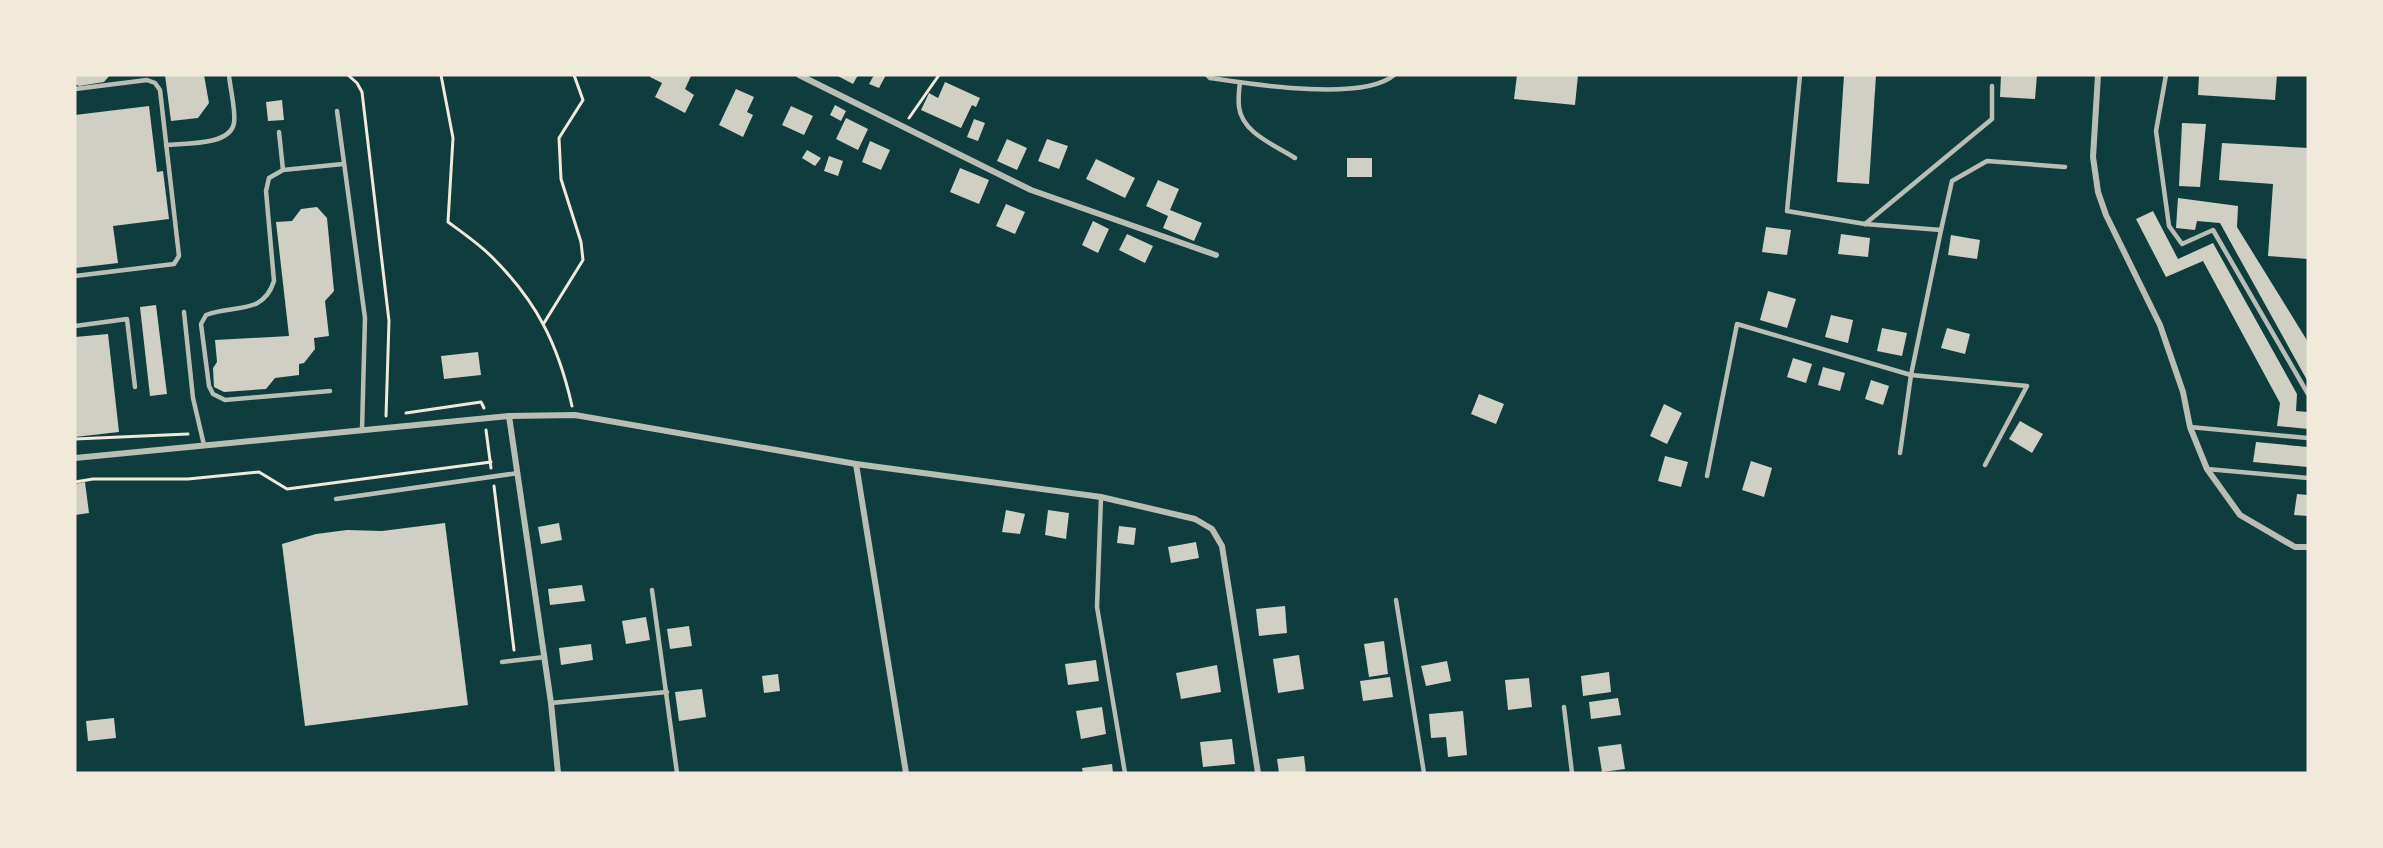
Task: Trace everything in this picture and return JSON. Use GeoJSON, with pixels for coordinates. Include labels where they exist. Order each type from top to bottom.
{"type":"FeatureCollection","features":[{"type":"Feature","properties":{"kind":"street"},"geometry":{"type":"LineString","coordinates":[[799,75],[904,125],[1031,190],[1216,255]]}},
{"type":"Feature","properties":{"kind":"street"},"geometry":{"type":"LineString","coordinates":[[2098,75],[2093,157],[2098,192],[2106,215],[2160,325],[2183,392],[2190,427],[2207,469],[2240,515],[2295,547],[2308,547]]}},
{"type":"Feature","properties":{"kind":"street"},"geometry":{"type":"LineString","coordinates":[[509,416],[551,703],[558,773]]}},
{"type":"Feature","properties":{"kind":"street"},"geometry":{"type":"LineString","coordinates":[[75,458],[485,418],[574,416],[856,464],[1101,498],[1195,519],[1212,529],[1222,546],[1258,773]]}},
{"type":"Feature","properties":{"kind":"street"},"geometry":{"type":"LineString","coordinates":[[856,464],[906,773]]}},
{"type":"Feature","properties":{"kind":"lane"},"geometry":{"type":"LineString","coordinates":[[166,145],[217,140],[229,134],[234,122],[229,75]]}},
{"type":"Feature","properties":{"kind":"lane"},"geometry":{"type":"LineString","coordinates":[[1207,75],[1210,78],[1240,82],[1322,89],[1368,86],[1394,75]]}},
{"type":"Feature","properties":{"kind":"lane"},"geometry":{"type":"LineString","coordinates":[[1800,75],[1787,211],[1865,224],[1941,230]]}},
{"type":"Feature","properties":{"kind":"lane"},"geometry":{"type":"LineString","coordinates":[[2166,75],[2156,131],[2169,226],[2182,244],[2214,230],[2308,394]]}},
{"type":"Feature","properties":{"kind":"lane"},"geometry":{"type":"LineString","coordinates":[[75,89],[147,80],[155,82],[160,90],[179,256],[174,264],[75,276]]}},
{"type":"Feature","properties":{"kind":"lane"},"geometry":{"type":"LineString","coordinates":[[1240,82],[1239,106],[1241,117],[1247,128],[1294,158]]}},
{"type":"Feature","properties":{"kind":"lane"},"geometry":{"type":"LineString","coordinates":[[1865,224],[1992,119],[1992,86]]}},
{"type":"Feature","properties":{"kind":"lane"},"geometry":{"type":"LineString","coordinates":[[337,111],[365,318],[362,430]]}},
{"type":"Feature","properties":{"kind":"lane"},"geometry":{"type":"LineString","coordinates":[[279,132],[284,170]]}},
{"type":"Feature","properties":{"kind":"lane"},"geometry":{"type":"LineString","coordinates":[[1900,453],[1911,375],[1952,181],[1987,161],[2065,167]]}},
{"type":"Feature","properties":{"kind":"lane"},"geometry":{"type":"LineString","coordinates":[[330,391],[225,400],[213,394],[209,386],[201,324],[206,315],[247,307],[261,302],[271,292],[274,281],[266,191],[269,178],[284,170],[343,164]]}},
{"type":"Feature","properties":{"kind":"lane"},"geometry":{"type":"LineString","coordinates":[[184,312],[193,398],[204,445]]}},
{"type":"Feature","properties":{"kind":"lane"},"geometry":{"type":"LineString","coordinates":[[75,326],[127,319],[135,387]]}},
{"type":"Feature","properties":{"kind":"lane"},"geometry":{"type":"LineString","coordinates":[[1707,477],[1737,324],[1911,375],[2027,386],[1985,465]]}},
{"type":"Feature","properties":{"kind":"lane"},"geometry":{"type":"LineString","coordinates":[[2190,427],[2308,438]]}},
{"type":"Feature","properties":{"kind":"lane"},"geometry":{"type":"LineString","coordinates":[[2207,469],[2308,478]]}},
{"type":"Feature","properties":{"kind":"lane"},"geometry":{"type":"LineString","coordinates":[[336,499],[518,473]]}},
{"type":"Feature","properties":{"kind":"lane"},"geometry":{"type":"LineString","coordinates":[[1101,498],[1098,607],[1125,773]]}},
{"type":"Feature","properties":{"kind":"lane"},"geometry":{"type":"LineString","coordinates":[[652,590],[677,773]]}},
{"type":"Feature","properties":{"kind":"lane"},"geometry":{"type":"LineString","coordinates":[[1396,600],[1424,773]]}},
{"type":"Feature","properties":{"kind":"lane"},"geometry":{"type":"LineString","coordinates":[[502,662],[544,657]]}},
{"type":"Feature","properties":{"kind":"lane"},"geometry":{"type":"LineString","coordinates":[[551,703],[667,692]]}},
{"type":"Feature","properties":{"kind":"lane"},"geometry":{"type":"LineString","coordinates":[[1564,707],[1572,773]]}},
{"type":"Feature","properties":{"kind":"path"},"geometry":{"type":"LineString","coordinates":[[348,75],[357,83],[362,92],[389,321],[386,416],[481,402],[483,405],[516,660]]}},
{"type":"Feature","properties":{"kind":"path"},"geometry":{"type":"LineString","coordinates":[[441,75],[453,138],[448,222],[491,256],[533,304],[553,340],[566,378],[574,416]]}},
{"type":"Feature","properties":{"kind":"path"},"geometry":{"type":"LineString","coordinates":[[544,323],[583,260],[581,242],[561,179],[559,138],[583,100],[574,75]]}},
{"type":"Feature","properties":{"kind":"path"},"geometry":{"type":"LineString","coordinates":[[904,125],[939,75]]}},
{"type":"Feature","properties":{"kind":"path"},"geometry":{"type":"LineString","coordinates":[[75,439],[200,434]]}},
{"type":"Feature","properties":{"kind":"path"},"geometry":{"type":"LineString","coordinates":[[75,482],[93,479],[188,479],[259,472],[287,489],[490,462]]}},
{"type":"Feature","properties":{"kind":"building"},"geometry":{"type":"Polygon","coordinates":[[[75,75],[110,75],[104,82],[79,86],[75,84],[75,75]]]}},
{"type":"Feature","properties":{"kind":"building"},"geometry":{"type":"Polygon","coordinates":[[[165,75],[204,75],[209,103],[198,118],[171,121],[165,75]]]}},
{"type":"Feature","properties":{"kind":"building"},"geometry":{"type":"Polygon","coordinates":[[[651,75],[691,76],[685,89],[694,95],[685,113],[655,97],[662,83],[650,77],[651,75]]]}},
{"type":"Feature","properties":{"kind":"building"},"geometry":{"type":"Polygon","coordinates":[[[836,75],[858,75],[853,84],[836,75]]]}},
{"type":"Feature","properties":{"kind":"building"},"geometry":{"type":"Polygon","coordinates":[[[874,75],[886,75],[879,88],[869,84],[874,75]]]}},
{"type":"Feature","properties":{"kind":"building"},"geometry":{"type":"Polygon","coordinates":[[[1517,75],[1578,75],[1575,105],[1514,99],[1517,75]]]}},
{"type":"Feature","properties":{"kind":"building"},"geometry":{"type":"Polygon","coordinates":[[[1844,75],[1876,75],[1869,184],[1837,182],[1844,75]]]}},
{"type":"Feature","properties":{"kind":"building"},"geometry":{"type":"Polygon","coordinates":[[[2001,75],[2037,75],[2035,99],[2000,97],[2001,75]]]}},
{"type":"Feature","properties":{"kind":"building"},"geometry":{"type":"Polygon","coordinates":[[[2199,75],[2277,75],[2275,100],[2198,95],[2199,75]]]}},
{"type":"Feature","properties":{"kind":"building"},"geometry":{"type":"Polygon","coordinates":[[[945,82],[980,98],[976,107],[972,105],[961,128],[921,110],[929,93],[938,98],[945,82]]]}},
{"type":"Feature","properties":{"kind":"building"},"geometry":{"type":"Polygon","coordinates":[[[736,89],[754,97],[747,112],[753,115],[743,137],[719,125],[736,89]]]}},
{"type":"Feature","properties":{"kind":"building"},"geometry":{"type":"Polygon","coordinates":[[[282,100],[284,120],[268,121],[266,102],[282,100]]]}},
{"type":"Feature","properties":{"kind":"building"},"geometry":{"type":"Polygon","coordinates":[[[835,105],[846,111],[841,121],[830,115],[835,105]]]}},
{"type":"Feature","properties":{"kind":"building"},"geometry":{"type":"Polygon","coordinates":[[[149,106],[157,172],[163,171],[169,219],[113,226],[118,263],[75,268],[75,115],[149,106]]]}},
{"type":"Feature","properties":{"kind":"building"},"geometry":{"type":"Polygon","coordinates":[[[791,106],[813,116],[804,135],[782,125],[791,106]]]}},
{"type":"Feature","properties":{"kind":"building"},"geometry":{"type":"Polygon","coordinates":[[[846,118],[868,129],[858,150],[836,139],[846,118]]]}},
{"type":"Feature","properties":{"kind":"building"},"geometry":{"type":"Polygon","coordinates":[[[974,119],[985,123],[978,141],[967,137],[974,119]]]}},
{"type":"Feature","properties":{"kind":"building"},"geometry":{"type":"Polygon","coordinates":[[[2182,123],[2206,124],[2200,187],[2179,186],[2182,123]]]}},
{"type":"Feature","properties":{"kind":"building"},"geometry":{"type":"Polygon","coordinates":[[[1007,139],[1027,148],[1017,170],[997,161],[1007,139]]]}},
{"type":"Feature","properties":{"kind":"building"},"geometry":{"type":"Polygon","coordinates":[[[1047,139],[1068,146],[1059,169],[1038,161],[1047,139]]]}},
{"type":"Feature","properties":{"kind":"building"},"geometry":{"type":"Polygon","coordinates":[[[870,141],[890,150],[881,170],[862,162],[870,141]]]}},
{"type":"Feature","properties":{"kind":"building"},"geometry":{"type":"Polygon","coordinates":[[[2222,143],[2308,148],[2308,259],[2268,256],[2273,184],[2219,180],[2222,143]]]}},
{"type":"Feature","properties":{"kind":"building"},"geometry":{"type":"Polygon","coordinates":[[[807,150],[821,158],[815,166],[802,158],[807,150]]]}},
{"type":"Feature","properties":{"kind":"building"},"geometry":{"type":"Polygon","coordinates":[[[829,156],[843,161],[838,176],[824,171],[829,156]]]}},
{"type":"Feature","properties":{"kind":"building"},"geometry":{"type":"Polygon","coordinates":[[[1347,158],[1372,158],[1372,177],[1347,177],[1347,158]]]}},
{"type":"Feature","properties":{"kind":"building"},"geometry":{"type":"Polygon","coordinates":[[[1096,159],[1135,178],[1125,198],[1086,179],[1096,159]]]}},
{"type":"Feature","properties":{"kind":"building"},"geometry":{"type":"Polygon","coordinates":[[[960,168],[989,180],[979,204],[950,192],[960,168]]]}},
{"type":"Feature","properties":{"kind":"building"},"geometry":{"type":"Polygon","coordinates":[[[1158,180],[1179,189],[1170,210],[1202,223],[1194,241],[1163,228],[1168,216],[1146,206],[1158,180]]]}},
{"type":"Feature","properties":{"kind":"building"},"geometry":{"type":"Polygon","coordinates":[[[2178,198],[2238,206],[2237,227],[2308,342],[2308,382],[2220,223],[2197,221],[2195,230],[2176,228],[2178,198]]]}},
{"type":"Feature","properties":{"kind":"building"},"geometry":{"type":"Polygon","coordinates":[[[1006,204],[1025,212],[1015,234],[996,226],[1006,204]]]}},
{"type":"Feature","properties":{"kind":"building"},"geometry":{"type":"Polygon","coordinates":[[[317,207],[327,218],[334,291],[325,301],[329,336],[314,338],[315,349],[304,363],[299,364],[299,375],[275,378],[266,389],[224,392],[214,387],[213,368],[217,362],[215,340],[289,336],[276,222],[292,221],[301,209],[317,207]]]}},
{"type":"Feature","properties":{"kind":"building"},"geometry":{"type":"Polygon","coordinates":[[[2153,211],[2178,259],[2213,243],[2297,394],[2296,411],[2308,412],[2308,429],[2277,426],[2280,403],[2203,261],[2166,277],[2136,219],[2153,211]]]}},
{"type":"Feature","properties":{"kind":"building"},"geometry":{"type":"Polygon","coordinates":[[[1093,221],[1109,229],[1098,253],[1082,245],[1093,221]]]}},
{"type":"Feature","properties":{"kind":"building"},"geometry":{"type":"Polygon","coordinates":[[[1766,227],[1791,230],[1787,255],[1762,252],[1766,227]]]}},
{"type":"Feature","properties":{"kind":"building"},"geometry":{"type":"Polygon","coordinates":[[[1127,234],[1153,246],[1145,263],[1119,250],[1127,234]]]}},
{"type":"Feature","properties":{"kind":"building"},"geometry":{"type":"Polygon","coordinates":[[[1841,234],[1870,238],[1868,257],[1838,254],[1841,234]]]}},
{"type":"Feature","properties":{"kind":"building"},"geometry":{"type":"Polygon","coordinates":[[[1951,235],[1980,240],[1977,259],[1948,255],[1951,235]]]}},
{"type":"Feature","properties":{"kind":"building"},"geometry":{"type":"Polygon","coordinates":[[[1768,291],[1796,299],[1787,328],[1760,320],[1768,291]]]}},
{"type":"Feature","properties":{"kind":"building"},"geometry":{"type":"Polygon","coordinates":[[[156,305],[167,394],[150,396],[140,307],[156,305]]]}},
{"type":"Feature","properties":{"kind":"building"},"geometry":{"type":"Polygon","coordinates":[[[1831,315],[1853,320],[1848,343],[1825,337],[1831,315]]]}},
{"type":"Feature","properties":{"kind":"building"},"geometry":{"type":"Polygon","coordinates":[[[1882,328],[1907,333],[1902,356],[1877,351],[1882,328]]]}},
{"type":"Feature","properties":{"kind":"building"},"geometry":{"type":"Polygon","coordinates":[[[1947,328],[1970,334],[1965,354],[1941,348],[1947,328]]]}},
{"type":"Feature","properties":{"kind":"building"},"geometry":{"type":"Polygon","coordinates":[[[108,334],[119,432],[75,437],[75,337],[108,334]]]}},
{"type":"Feature","properties":{"kind":"building"},"geometry":{"type":"Polygon","coordinates":[[[478,352],[481,375],[444,379],[441,356],[478,352]]]}},
{"type":"Feature","properties":{"kind":"building"},"geometry":{"type":"Polygon","coordinates":[[[1793,358],[1812,364],[1806,383],[1787,377],[1793,358]]]}},
{"type":"Feature","properties":{"kind":"building"},"geometry":{"type":"Polygon","coordinates":[[[1823,367],[1845,373],[1840,391],[1818,385],[1823,367]]]}},
{"type":"Feature","properties":{"kind":"building"},"geometry":{"type":"Polygon","coordinates":[[[1871,380],[1889,386],[1883,405],[1865,399],[1871,380]]]}},
{"type":"Feature","properties":{"kind":"building"},"geometry":{"type":"Polygon","coordinates":[[[1479,394],[1504,404],[1496,424],[1471,414],[1479,394]]]}},
{"type":"Feature","properties":{"kind":"building"},"geometry":{"type":"Polygon","coordinates":[[[1664,404],[1682,413],[1667,444],[1650,436],[1664,404]]]}},
{"type":"Feature","properties":{"kind":"building"},"geometry":{"type":"Polygon","coordinates":[[[2020,421],[2043,434],[2032,453],[2009,439],[2020,421]]]}},
{"type":"Feature","properties":{"kind":"building"},"geometry":{"type":"Polygon","coordinates":[[[2256,442],[2308,447],[2308,467],[2253,462],[2256,442]]]}},
{"type":"Feature","properties":{"kind":"building"},"geometry":{"type":"Polygon","coordinates":[[[1665,456],[1688,462],[1681,487],[1658,481],[1665,456]]]}},
{"type":"Feature","properties":{"kind":"building"},"geometry":{"type":"Polygon","coordinates":[[[1751,461],[1772,468],[1764,497],[1742,490],[1751,461]]]}},
{"type":"Feature","properties":{"kind":"building"},"geometry":{"type":"Polygon","coordinates":[[[85,482],[89,513],[75,515],[75,484],[85,482]]]}},
{"type":"Feature","properties":{"kind":"building"},"geometry":{"type":"Polygon","coordinates":[[[2297,494],[2308,495],[2308,516],[2294,515],[2297,494]]]}},
{"type":"Feature","properties":{"kind":"building"},"geometry":{"type":"Polygon","coordinates":[[[1006,510],[1025,514],[1020,534],[1002,532],[1006,510]]]}},
{"type":"Feature","properties":{"kind":"building"},"geometry":{"type":"Polygon","coordinates":[[[1048,510],[1069,513],[1066,539],[1045,535],[1048,510]]]}},
{"type":"Feature","properties":{"kind":"building"},"geometry":{"type":"Polygon","coordinates":[[[445,523],[468,705],[305,726],[282,544],[316,534],[347,530],[382,531],[445,523]]]}},
{"type":"Feature","properties":{"kind":"building"},"geometry":{"type":"Polygon","coordinates":[[[559,523],[562,540],[541,544],[538,527],[559,523]]]}},
{"type":"Feature","properties":{"kind":"building"},"geometry":{"type":"Polygon","coordinates":[[[1119,526],[1136,528],[1134,545],[1117,543],[1119,526]]]}},
{"type":"Feature","properties":{"kind":"building"},"geometry":{"type":"Polygon","coordinates":[[[1196,542],[1199,558],[1171,563],[1168,547],[1196,542]]]}},
{"type":"Feature","properties":{"kind":"building"},"geometry":{"type":"Polygon","coordinates":[[[582,585],[585,601],[550,605],[548,589],[582,585]]]}},
{"type":"Feature","properties":{"kind":"building"},"geometry":{"type":"Polygon","coordinates":[[[1285,606],[1287,633],[1259,636],[1256,609],[1285,606]]]}},
{"type":"Feature","properties":{"kind":"building"},"geometry":{"type":"Polygon","coordinates":[[[646,617],[650,640],[626,644],[622,621],[646,617]]]}},
{"type":"Feature","properties":{"kind":"building"},"geometry":{"type":"Polygon","coordinates":[[[689,626],[692,646],[670,649],[667,629],[689,626]]]}},
{"type":"Feature","properties":{"kind":"building"},"geometry":{"type":"Polygon","coordinates":[[[1384,641],[1388,674],[1369,677],[1364,644],[1384,641]]]}},
{"type":"Feature","properties":{"kind":"building"},"geometry":{"type":"Polygon","coordinates":[[[591,644],[593,660],[561,665],[559,648],[591,644]]]}},
{"type":"Feature","properties":{"kind":"building"},"geometry":{"type":"Polygon","coordinates":[[[1299,655],[1304,689],[1278,693],[1273,659],[1299,655]]]}},
{"type":"Feature","properties":{"kind":"building"},"geometry":{"type":"Polygon","coordinates":[[[1096,660],[1099,681],[1068,685],[1065,664],[1096,660]]]}},
{"type":"Feature","properties":{"kind":"building"},"geometry":{"type":"Polygon","coordinates":[[[1447,661],[1451,681],[1426,686],[1421,666],[1447,661]]]}},
{"type":"Feature","properties":{"kind":"building"},"geometry":{"type":"Polygon","coordinates":[[[1217,665],[1221,692],[1181,699],[1176,673],[1217,665]]]}},
{"type":"Feature","properties":{"kind":"building"},"geometry":{"type":"Polygon","coordinates":[[[1609,672],[1611,692],[1583,696],[1581,676],[1609,672]]]}},
{"type":"Feature","properties":{"kind":"building"},"geometry":{"type":"Polygon","coordinates":[[[778,674],[780,691],[764,693],[762,676],[778,674]]]}},
{"type":"Feature","properties":{"kind":"building"},"geometry":{"type":"Polygon","coordinates":[[[1390,677],[1393,697],[1363,701],[1360,681],[1390,677]]]}},
{"type":"Feature","properties":{"kind":"building"},"geometry":{"type":"Polygon","coordinates":[[[1529,678],[1532,707],[1508,710],[1505,680],[1529,678]]]}},
{"type":"Feature","properties":{"kind":"building"},"geometry":{"type":"Polygon","coordinates":[[[702,689],[706,717],[679,721],[675,692],[702,689]]]}},
{"type":"Feature","properties":{"kind":"building"},"geometry":{"type":"Polygon","coordinates":[[[1618,698],[1621,715],[1591,719],[1589,702],[1618,698]]]}},
{"type":"Feature","properties":{"kind":"building"},"geometry":{"type":"Polygon","coordinates":[[[1102,707],[1106,734],[1081,739],[1076,711],[1102,707]]]}},
{"type":"Feature","properties":{"kind":"building"},"geometry":{"type":"Polygon","coordinates":[[[1463,711],[1467,755],[1448,757],[1446,737],[1431,738],[1429,714],[1463,711]]]}},
{"type":"Feature","properties":{"kind":"building"},"geometry":{"type":"Polygon","coordinates":[[[114,718],[116,738],[88,741],[86,721],[114,718]]]}},
{"type":"Feature","properties":{"kind":"building"},"geometry":{"type":"Polygon","coordinates":[[[1232,739],[1235,764],[1203,767],[1200,742],[1232,739]]]}},
{"type":"Feature","properties":{"kind":"building"},"geometry":{"type":"Polygon","coordinates":[[[1621,744],[1625,769],[1602,772],[1598,747],[1621,744]]]}},
{"type":"Feature","properties":{"kind":"building"},"geometry":{"type":"Polygon","coordinates":[[[1304,756],[1306,773],[1279,773],[1277,759],[1304,756]]]}},
{"type":"Feature","properties":{"kind":"building"},"geometry":{"type":"Polygon","coordinates":[[[1112,764],[1113,773],[1083,773],[1082,768],[1112,764]]]}}]}
